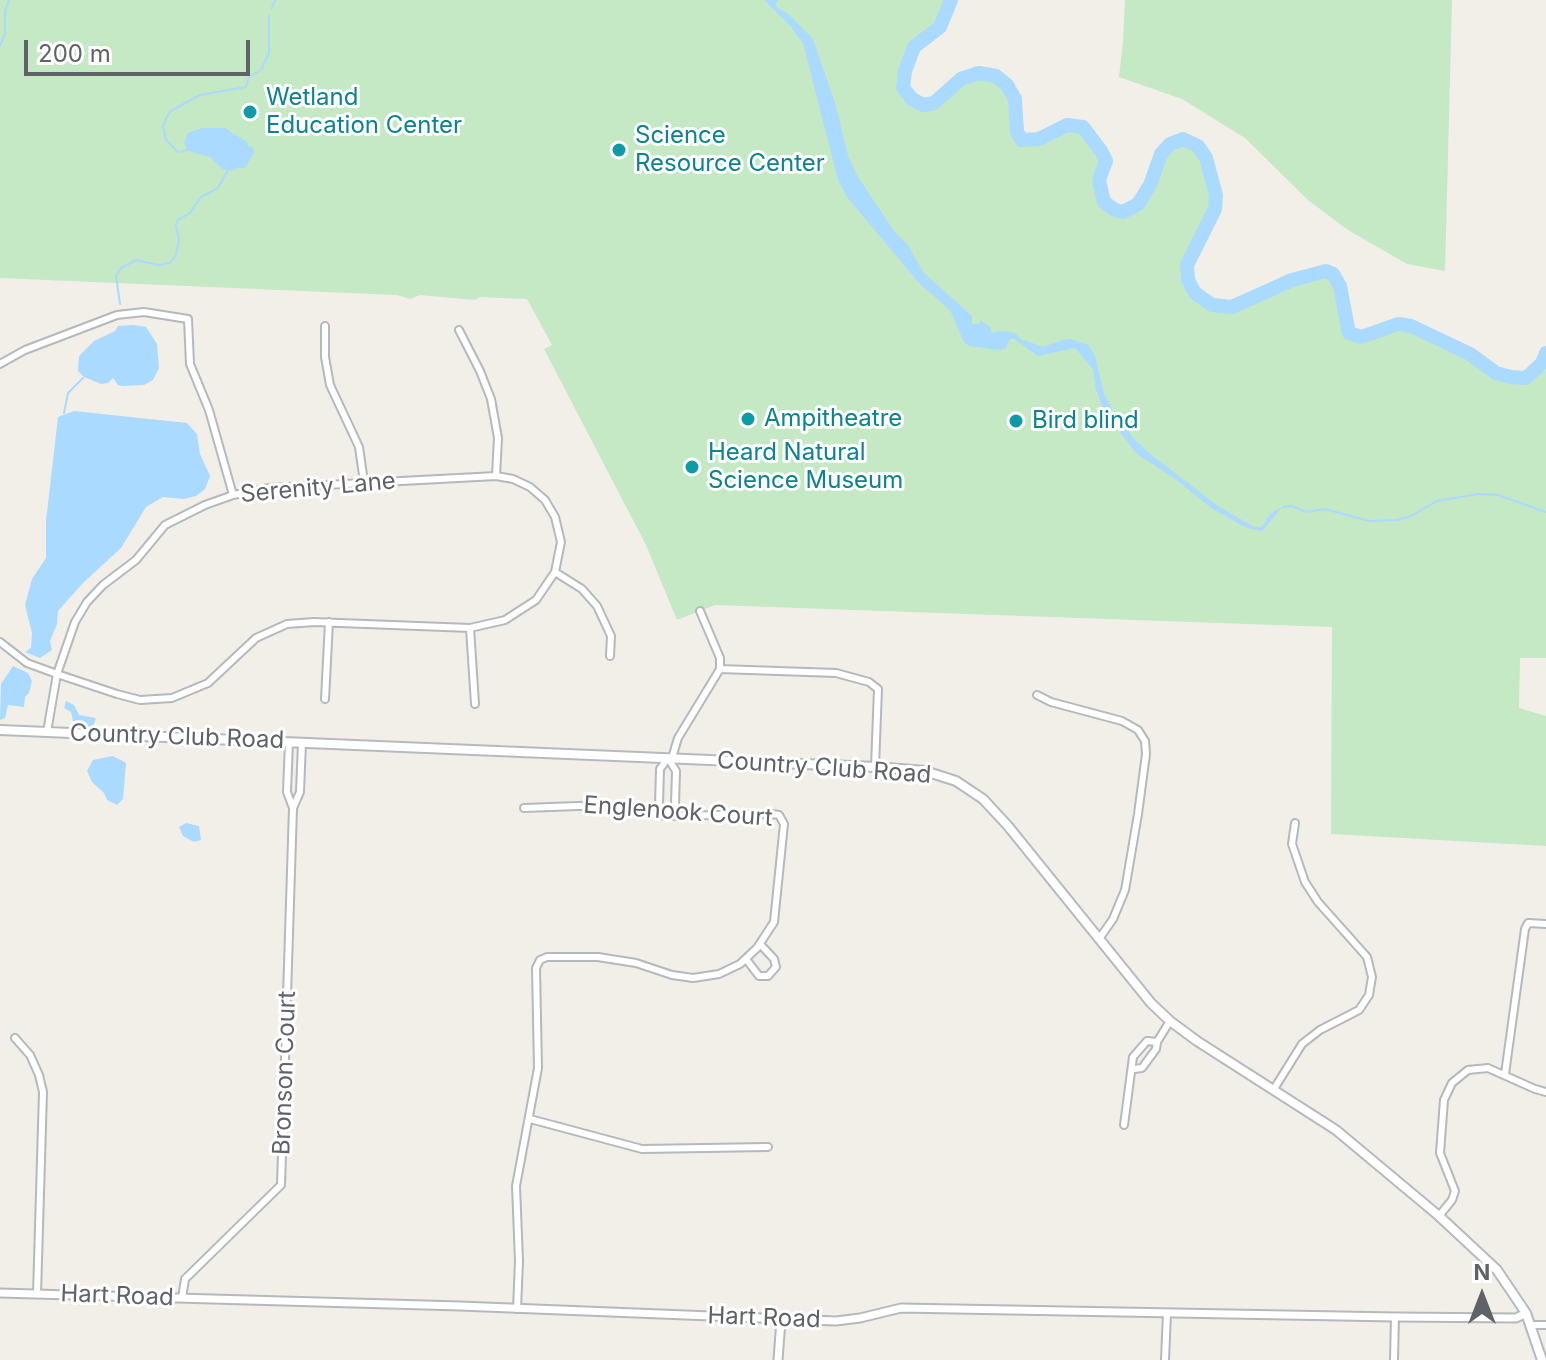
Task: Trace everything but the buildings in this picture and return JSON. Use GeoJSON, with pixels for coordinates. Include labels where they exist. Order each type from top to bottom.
{"type":"FeatureCollection","features":[{"type":"Feature","properties":{"kind":"main road","name":"Country Club Road"},"geometry":{"type":"LineString","coordinates":[[0,730],[875,767],[925,771],[956,781],[983,799],[1151,1003],[1170,1021],[1336,1130],[1439,1216],[1497,1270],[1526,1313],[1542,1360]]}},
{"type":"Feature","properties":{"kind":"street"},"geometry":{"type":"LineString","coordinates":[[0,364],[16,354],[117,315],[144,312],[188,319],[190,364],[209,410],[233,495]]}},
{"type":"Feature","properties":{"kind":"street"},"geometry":{"type":"LineString","coordinates":[[325,326],[325,357],[330,385],[359,447],[364,482]]}},
{"type":"Feature","properties":{"kind":"street"},"geometry":{"type":"LineString","coordinates":[[459,330],[491,399],[498,438],[496,476]]}},
{"type":"Feature","properties":{"kind":"street","name":"Serenity Lane"},"geometry":{"type":"LineString","coordinates":[[47,732],[57,674],[75,622],[97,591],[131,565],[165,525],[196,508],[233,495],[269,488],[364,482],[496,476],[513,479],[530,487],[549,505],[558,523],[561,542],[555,572]]}},
{"type":"Feature","properties":{"kind":"street"},"geometry":{"type":"LineString","coordinates":[[0,642],[20,659],[57,674],[132,698],[172,698],[208,683],[267,631],[293,623],[470,628],[497,623],[519,613],[541,594],[555,572],[582,589],[597,606],[611,636],[610,656]]}},
{"type":"Feature","properties":{"kind":"street"},"geometry":{"type":"LineString","coordinates":[[670,758],[676,771],[675,805],[666,816],[659,805],[660,769],[670,758],[676,741],[720,669],[720,658],[700,611]]}},
{"type":"Feature","properties":{"kind":"street"},"geometry":{"type":"LineString","coordinates":[[325,699],[329,622]]}},
{"type":"Feature","properties":{"kind":"street"},"geometry":{"type":"LineString","coordinates":[[470,628],[475,704]]}},
{"type":"Feature","properties":{"kind":"street"},"geometry":{"type":"LineString","coordinates":[[720,669],[836,673],[863,679],[878,689],[875,767]]}},
{"type":"Feature","properties":{"kind":"street"},"geometry":{"type":"LineString","coordinates":[[1037,695],[1051,702],[1122,721],[1138,730],[1145,741],[1138,814],[1125,890],[1113,919],[1099,939]]}},
{"type":"Feature","properties":{"kind":"street","name":"Bronson Court"},"geometry":{"type":"LineString","coordinates":[[289,742],[287,792],[293,808]]}},
{"type":"Feature","properties":{"kind":"street","name":"Bronson Court"},"geometry":{"type":"LineString","coordinates":[[182,1298],[185,1279],[281,1185],[293,808],[300,792],[302,743]]}},
{"type":"Feature","properties":{"kind":"street","name":"Englenook Court"},"geometry":{"type":"LineString","coordinates":[[524,808],[605,805],[666,816],[779,815],[783,819],[776,912],[760,944]]}},
{"type":"Feature","properties":{"kind":"street"},"geometry":{"type":"LineString","coordinates":[[1274,1089],[1302,1044],[1320,1030],[1359,1010],[1369,995],[1372,977],[1367,957],[1318,902],[1305,882],[1292,844],[1295,823]]}},
{"type":"Feature","properties":{"kind":"street"},"geometry":{"type":"LineString","coordinates":[[1505,1074],[1525,929],[1528,923],[1546,924]]}},
{"type":"Feature","properties":{"kind":"street"},"geometry":{"type":"LineString","coordinates":[[517,1309],[516,1186],[538,1068],[535,992],[536,968],[540,960],[547,957],[613,959],[693,978],[719,974],[746,959],[760,944],[774,959],[776,967],[768,976],[759,976],[746,959]]}},
{"type":"Feature","properties":{"kind":"street"},"geometry":{"type":"LineString","coordinates":[[1134,1069],[1142,1068],[1170,1021]]}},
{"type":"Feature","properties":{"kind":"street"},"geometry":{"type":"LineString","coordinates":[[15,1038],[30,1055],[43,1092],[37,1294]]}},
{"type":"Feature","properties":{"kind":"street"},"geometry":{"type":"LineString","coordinates":[[1124,1125],[1129,1083],[1134,1069],[1133,1057],[1147,1041],[1157,1042]]}},
{"type":"Feature","properties":{"kind":"street"},"geometry":{"type":"LineString","coordinates":[[1439,1216],[1455,1191],[1440,1153],[1446,1091],[1452,1083],[1468,1070],[1488,1068],[1546,1092]]}},
{"type":"Feature","properties":{"kind":"street"},"geometry":{"type":"LineString","coordinates":[[530,1119],[642,1149],[768,1147]]}},
{"type":"Feature","properties":{"kind":"street","name":"Hart Road"},"geometry":{"type":"LineString","coordinates":[[0,1293],[836,1321],[901,1308],[1516,1318],[1526,1313]]}},
{"type":"Feature","properties":{"kind":"street"},"geometry":{"type":"LineString","coordinates":[[1165,1360],[1167,1313]]}},
{"type":"Feature","properties":{"kind":"street"},"geometry":{"type":"LineString","coordinates":[[1394,1360],[1395,1317]]}},
{"type":"Feature","properties":{"kind":"street"},"geometry":{"type":"LineString","coordinates":[[778,1360],[781,1320]]}},
{"type":"Feature","properties":{"kind":"street"},"geometry":{"type":"LineString","coordinates":[[1532,1325],[1546,1325]]}},
{"type":"Feature","properties":{"kind":"green space"},"geometry":{"type":"Polygon","coordinates":[[[0,0],[950,0],[939,27],[913,47],[904,71],[902,88],[911,99],[923,105],[934,103],[962,79],[979,74],[996,77],[1006,85],[1014,100],[1016,132],[1022,141],[1039,140],[1067,126],[1083,128],[1105,161],[1099,180],[1104,203],[1123,213],[1139,205],[1151,186],[1162,154],[1171,144],[1183,140],[1197,147],[1205,158],[1215,195],[1214,209],[1186,265],[1187,280],[1194,293],[1211,305],[1232,307],[1292,281],[1325,271],[1333,275],[1339,286],[1348,333],[1361,338],[1398,324],[1410,327],[1469,355],[1495,374],[1511,378],[1527,379],[1543,364],[1546,356],[1546,658],[1520,658],[1519,708],[1546,716],[1546,846],[1331,834],[1332,627],[715,605],[677,620],[646,545],[544,349],[552,345],[527,299],[480,297],[475,300],[420,295],[410,299],[397,295],[0,278],[0,0]]]}},
{"type":"Feature","properties":{"kind":"green space"},"geometry":{"type":"Polygon","coordinates":[[[1125,0],[1452,0],[1445,271],[1407,264],[1348,230],[1308,200],[1245,138],[1182,99],[1119,77],[1125,0]]]}},
{"type":"Feature","properties":{"kind":"water"},"geometry":{"type":"Polygon","coordinates":[[[764,0],[778,0],[775,6],[788,14],[813,39],[835,103],[848,156],[858,177],[894,231],[908,245],[923,272],[972,316],[972,324],[979,324],[980,320],[990,327],[992,333],[1015,333],[1021,339],[1043,347],[1071,339],[1088,345],[1095,356],[1104,394],[1112,409],[1110,420],[1113,427],[1118,426],[1121,418],[1132,437],[1149,453],[1218,506],[1254,527],[1262,527],[1270,514],[1282,507],[1265,528],[1261,531],[1247,528],[1211,508],[1137,454],[1119,431],[1111,430],[1096,390],[1093,369],[1075,348],[1038,356],[1014,339],[1010,339],[1006,348],[1000,350],[969,346],[964,342],[950,310],[919,283],[847,197],[838,180],[803,43],[764,0]]]}},
{"type":"Feature","properties":{"kind":"water"},"geometry":{"type":"Polygon","coordinates":[[[202,128],[225,128],[253,147],[254,153],[245,168],[233,171],[222,169],[210,157],[188,151],[184,143],[188,133],[202,128]]]}},
{"type":"Feature","properties":{"kind":"water"},"geometry":{"type":"Polygon","coordinates":[[[118,326],[146,327],[157,344],[159,368],[153,380],[144,385],[122,386],[113,378],[101,384],[78,371],[79,356],[94,341],[115,331],[118,326]]]}},
{"type":"Feature","properties":{"kind":"water"},"geometry":{"type":"Polygon","coordinates":[[[74,411],[187,423],[197,434],[200,454],[210,476],[205,489],[196,496],[184,499],[163,497],[146,507],[121,548],[58,611],[50,641],[52,650],[40,658],[25,652],[31,648],[32,633],[25,605],[32,579],[46,558],[46,521],[58,417],[74,411]]]}},
{"type":"Feature","properties":{"kind":"water"},"geometry":{"type":"Polygon","coordinates":[[[13,666],[28,673],[32,681],[24,707],[8,705],[5,718],[0,720],[1,684],[13,666]]]}},
{"type":"Feature","properties":{"kind":"water"},"geometry":{"type":"Polygon","coordinates":[[[66,701],[74,705],[79,715],[96,718],[92,728],[73,721],[71,712],[64,708],[66,701]]]}},
{"type":"Feature","properties":{"kind":"water"},"geometry":{"type":"Polygon","coordinates":[[[113,756],[126,763],[123,799],[117,805],[107,800],[87,771],[93,760],[113,756]]]}},
{"type":"Feature","properties":{"kind":"water"},"geometry":{"type":"Polygon","coordinates":[[[186,823],[199,826],[201,840],[194,842],[183,836],[179,827],[186,823]]]}},
{"type":"Feature","properties":{"kind":"waterway"},"geometry":{"type":"LineString","coordinates":[[0,46],[5,34],[5,11],[9,0]]}},
{"type":"Feature","properties":{"kind":"waterway"},"geometry":{"type":"LineString","coordinates":[[272,8],[275,0]]}},
{"type":"Feature","properties":{"kind":"waterway"},"geometry":{"type":"LineString","coordinates":[[951,0],[940,27],[914,47],[905,71],[903,88],[912,99],[923,105],[934,103],[961,79],[979,73],[996,76],[1007,85],[1015,99],[1017,132],[1022,140],[1039,139],[1067,125],[1083,127],[1106,161],[1099,180],[1104,202],[1123,212],[1138,204],[1150,185],[1161,154],[1170,144],[1183,139],[1198,146],[1206,158],[1216,195],[1215,209],[1187,265],[1188,280],[1195,293],[1212,305],[1232,307],[1292,280],[1326,271],[1333,274],[1340,286],[1349,333],[1361,337],[1398,324],[1411,326],[1470,354],[1496,373],[1511,377],[1526,378],[1542,363],[1546,353]]}},
{"type":"Feature","properties":{"kind":"waterway"},"geometry":{"type":"LineString","coordinates":[[188,150],[178,152],[166,140],[163,126],[167,117],[171,111],[200,95],[246,87],[249,77],[261,70],[269,53],[269,16]]}},
{"type":"Feature","properties":{"kind":"waterway"},"geometry":{"type":"LineString","coordinates":[[120,304],[116,276],[121,268],[136,260],[158,265],[170,263],[176,255],[179,240],[178,220],[190,213],[201,197],[218,188],[228,170]]}},
{"type":"Feature","properties":{"kind":"waterway"},"geometry":{"type":"LineString","coordinates":[[64,413],[68,393],[83,378]]}},
{"type":"Feature","properties":{"kind":"waterway"},"geometry":{"type":"LineString","coordinates":[[1283,507],[1292,506],[1306,512],[1325,509],[1369,521],[1398,520],[1437,501],[1478,494],[1498,495],[1546,512]]}},
{"type":"Feature","properties":{"kind":"place","name":"Wetland Education Center"},"geometry":{"type":"Point","coordinates":[250,112]}},
{"type":"Feature","properties":{"kind":"place","name":"Science Resource Center"},"geometry":{"type":"Point","coordinates":[619,150]}},
{"type":"Feature","properties":{"kind":"place","name":"Ampitheatre"},"geometry":{"type":"Point","coordinates":[748,419]}},
{"type":"Feature","properties":{"kind":"place","name":"Bird blind"},"geometry":{"type":"Point","coordinates":[1016,421]}},
{"type":"Feature","properties":{"kind":"place","name":"Heard Natural Science Museum"},"geometry":{"type":"Point","coordinates":[692,467]}}]}
